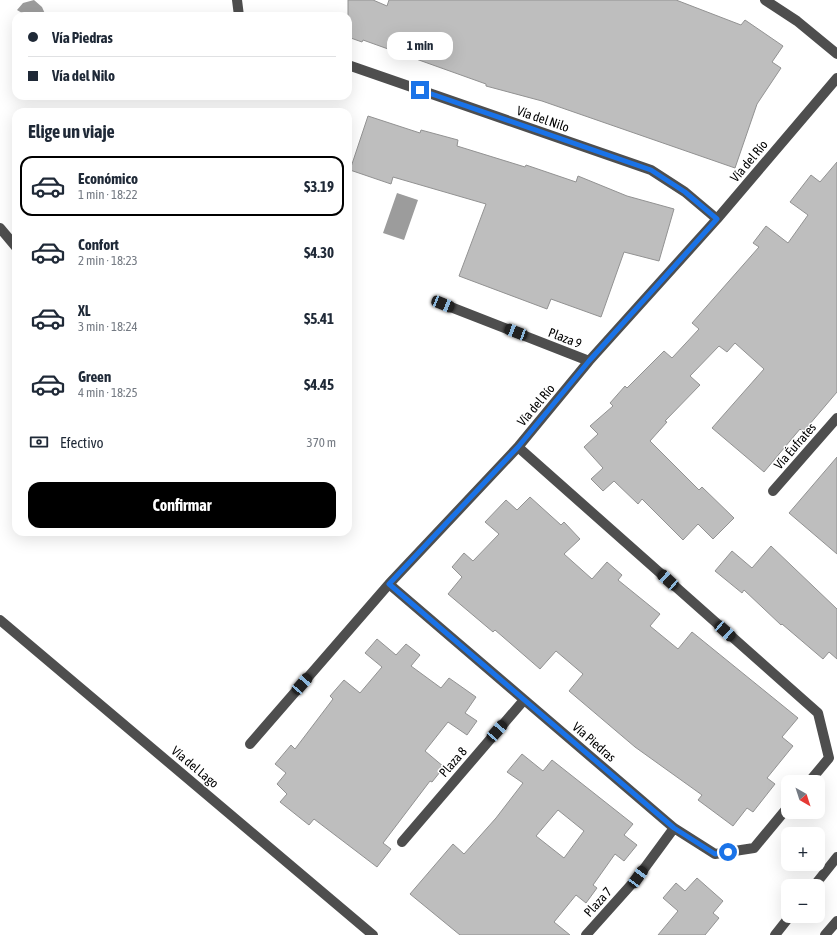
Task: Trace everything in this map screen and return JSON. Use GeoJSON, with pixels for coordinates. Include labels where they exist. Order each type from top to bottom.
{"type":"FeatureCollection","features":[{"type":"Feature","properties":{"kind":"street"},"geometry":{"type":"LineString","coordinates":[[237,0],[238,12]]}},
{"type":"Feature","properties":{"kind":"street"},"geometry":{"type":"LineString","coordinates":[[765,0],[797,21],[837,54]]}},
{"type":"Feature","properties":{"kind":"street","name":"Vía del Nilo"},"geometry":{"type":"LineString","coordinates":[[352,65],[651,170],[685,192],[717,219]]}},
{"type":"Feature","properties":{"kind":"street","name":"Vía del Río"},"geometry":{"type":"LineString","coordinates":[[250,744],[389,584],[518,447],[589,361],[717,219],[837,78]]}},
{"type":"Feature","properties":{"kind":"street"},"geometry":{"type":"LineString","coordinates":[[0,228],[12,242]]}},
{"type":"Feature","properties":{"kind":"street","name":"Plaza 9"},"geometry":{"type":"LineString","coordinates":[[443,304],[589,361]]}},
{"type":"Feature","properties":{"kind":"street","name":"Vía Éufrates"},"geometry":{"type":"LineString","coordinates":[[773,491],[833,430],[837,418]]}},
{"type":"Feature","properties":{"kind":"street"},"geometry":{"type":"LineString","coordinates":[[518,447],[818,713],[829,758],[815,775]]}},
{"type":"Feature","properties":{"kind":"street","name":"Vía Piedras"},"geometry":{"type":"LineString","coordinates":[[389,584],[674,828],[715,854],[754,848],[781,815]]}},
{"type":"Feature","properties":{"kind":"street","name":"Vía del Lago"},"geometry":{"type":"LineString","coordinates":[[0,620],[373,935]]}},
{"type":"Feature","properties":{"kind":"street","name":"Plaza 8"},"geometry":{"type":"LineString","coordinates":[[402,842],[524,700]]}},
{"type":"Feature","properties":{"kind":"street","name":"Plaza 7"},"geometry":{"type":"LineString","coordinates":[[586,935],[638,877],[674,828]]}},
{"type":"Feature","properties":{"kind":"street"},"geometry":{"type":"LineString","coordinates":[[820,879],[837,857]]}},
{"type":"Feature","properties":{"kind":"street"},"geometry":{"type":"LineString","coordinates":[[825,935],[837,921]]}},
{"type":"Feature","properties":{"kind":"street"},"geometry":{"type":"LineString","coordinates":[[775,935],[784,923]]}},
{"type":"Feature","properties":{"kind":"shaded area"},"geometry":{"type":"Polygon","coordinates":[[[34,0],[42,7],[44,12],[20,12],[17,10],[23,3],[34,0]]]}},
{"type":"Feature","properties":{"kind":"shaded area"},"geometry":{"type":"Polygon","coordinates":[[[397,193],[418,200],[404,240],[383,233],[397,193]]]}},
{"type":"Feature","properties":{"kind":"building"},"geometry":{"type":"Polygon","coordinates":[[[348,0],[373,0],[387,6],[389,0],[676,0],[741,25],[745,20],[783,46],[772,62],[781,68],[757,104],[735,168],[542,101],[486,86],[486,84],[363,40],[362,42],[352,38],[352,12],[348,12],[348,0]]]}},
{"type":"Feature","properties":{"kind":"building"},"geometry":{"type":"Polygon","coordinates":[[[368,116],[420,133],[421,130],[458,140],[457,146],[525,167],[526,165],[576,182],[578,176],[627,196],[674,209],[659,261],[624,252],[601,317],[551,299],[547,309],[459,276],[486,204],[393,177],[391,184],[352,171],[352,164],[368,116]]]}},
{"type":"Feature","properties":{"kind":"building"},"geometry":{"type":"Polygon","coordinates":[[[837,162],[837,392],[803,432],[800,429],[764,472],[712,428],[764,369],[735,343],[727,352],[719,346],[690,376],[700,385],[665,421],[667,422],[650,441],[699,490],[702,487],[734,518],[713,539],[698,524],[683,540],[642,499],[638,504],[614,481],[603,491],[591,479],[603,468],[584,447],[598,434],[590,426],[613,406],[610,403],[625,386],[627,388],[664,351],[672,358],[699,329],[692,323],[759,247],[753,243],[766,226],[788,243],[808,215],[790,202],[811,175],[820,182],[837,162]]]}},
{"type":"Feature","properties":{"kind":"building"},"geometry":{"type":"Polygon","coordinates":[[[837,457],[837,554],[789,513],[837,457]]]}},
{"type":"Feature","properties":{"kind":"building"},"geometry":{"type":"Polygon","coordinates":[[[530,497],[561,525],[564,522],[580,539],[564,554],[592,579],[607,562],[622,575],[618,580],[660,614],[650,626],[678,649],[692,632],[798,718],[782,737],[793,746],[767,778],[775,784],[753,812],[747,808],[733,826],[698,800],[702,795],[635,747],[569,691],[583,674],[556,651],[540,669],[495,630],[493,632],[448,594],[462,577],[452,567],[464,553],[473,561],[499,534],[485,522],[506,500],[517,510],[530,497]]]}},
{"type":"Feature","properties":{"kind":"building"},"geometry":{"type":"Polygon","coordinates":[[[771,546],[837,609],[837,659],[829,652],[823,659],[782,624],[781,625],[744,590],[742,593],[715,571],[732,551],[752,568],[771,546]]]}},
{"type":"Feature","properties":{"kind":"building"},"geometry":{"type":"Polygon","coordinates":[[[377,639],[396,655],[406,644],[420,655],[411,666],[441,688],[449,678],[476,697],[465,713],[477,721],[467,735],[448,722],[425,751],[444,767],[432,782],[430,781],[383,843],[391,849],[377,867],[314,819],[309,825],[280,802],[287,794],[277,784],[286,773],[275,764],[291,745],[295,749],[333,699],[330,696],[344,680],[360,693],[382,667],[365,653],[377,639]]]}},
{"type":"Feature","properties":{"kind":"building"},"geometry":{"type":"Polygon","coordinates":[[[522,754],[543,771],[552,760],[633,824],[624,835],[637,845],[624,861],[615,854],[593,885],[597,888],[586,903],[576,895],[554,922],[570,935],[460,935],[410,894],[453,844],[464,854],[496,818],[523,783],[507,772],[522,754]],[[558,810],[536,836],[564,858],[584,831],[558,810]]]}},
{"type":"Feature","properties":{"kind":"building"},"geometry":{"type":"Polygon","coordinates":[[[697,878],[723,901],[713,913],[719,918],[705,935],[658,935],[678,911],[663,898],[676,883],[685,891],[697,878]]]}},
{"type":"Feature","properties":{"kind":"route"},"geometry":{"type":"LineString","coordinates":[[420,90],[651,170],[685,192],[717,219],[589,361],[518,447],[389,584],[674,828],[715,854],[728,852]]}}]}
